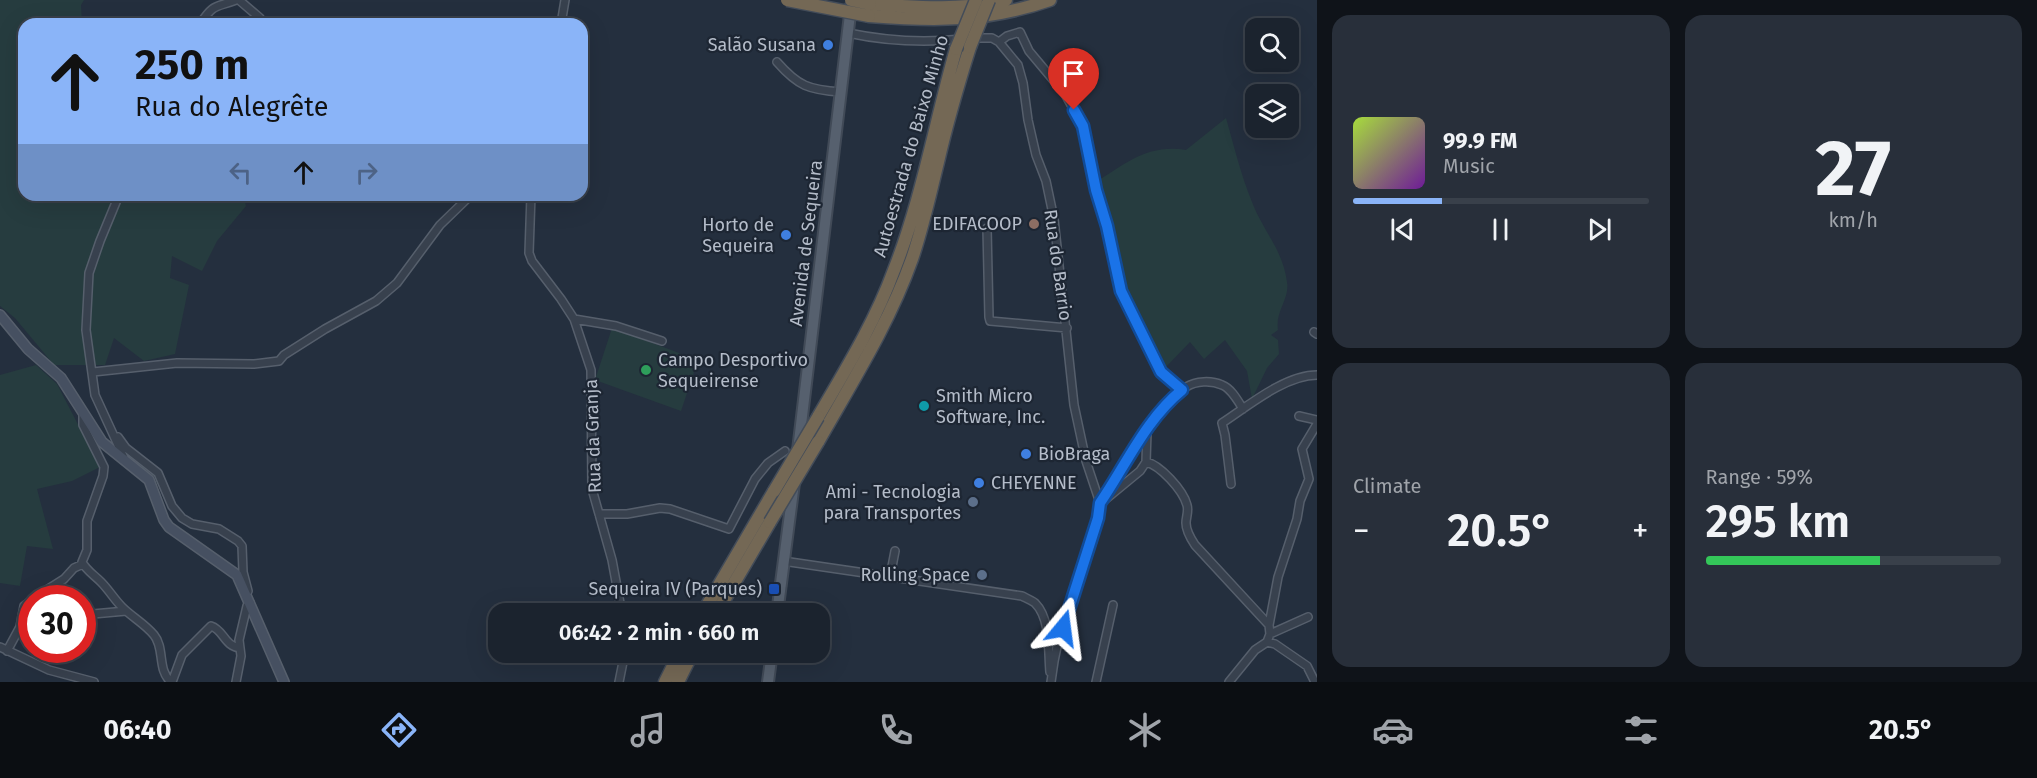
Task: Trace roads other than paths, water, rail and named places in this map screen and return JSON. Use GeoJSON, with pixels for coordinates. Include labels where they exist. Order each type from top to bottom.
{"type":"FeatureCollection","features":[{"type":"Feature","properties":{"kind":"highway"},"geometry":{"type":"LineString","coordinates":[[788,0],[928,20],[996,15],[1050,0]]}},
{"type":"Feature","properties":{"kind":"highway"},"geometry":{"type":"LineString","coordinates":[[851,0],[869,10],[962,7],[1006,0]]}},
{"type":"Feature","properties":{"kind":"highway","name":"Autoestrada do Baixo Minho"},"geometry":{"type":"LineString","coordinates":[[708,603],[860,346],[895,269],[915,206],[956,49],[976,0]]}},
{"type":"Feature","properties":{"kind":"highway","name":"Autoestrada do Baixo Minho"},"geometry":{"type":"LineString","coordinates":[[722,603],[869,353],[892,307],[912,258],[930,196],[953,99],[989,0]]}},
{"type":"Feature","properties":{"kind":"highway"},"geometry":{"type":"LineString","coordinates":[[665,682],[674,663]]}},
{"type":"Feature","properties":{"kind":"highway"},"geometry":{"type":"LineString","coordinates":[[678,682],[688,663]]}},
{"type":"Feature","properties":{"kind":"main road","name":"Avenida de Sequeira"},"geometry":{"type":"LineString","coordinates":[[778,603],[851,0]]}},
{"type":"Feature","properties":{"kind":"main road"},"geometry":{"type":"LineString","coordinates":[[768,682],[771,663]]}},
{"type":"Feature","properties":{"kind":"street"},"geometry":{"type":"LineString","coordinates":[[204,18],[212,8],[219,4],[238,0],[260,18]]}},
{"type":"Feature","properties":{"kind":"street"},"geometry":{"type":"LineString","coordinates":[[562,18],[565,0]]}},
{"type":"Feature","properties":{"kind":"street"},"geometry":{"type":"LineString","coordinates":[[848,33],[892,40],[924,41],[985,37],[999,42],[1007,36],[1020,32],[1029,51],[1065,94],[1083,126],[1121,291],[1161,372],[1182,390]]}},
{"type":"Feature","properties":{"kind":"street","name":"Rua do Barrio"},"geometry":{"type":"LineString","coordinates":[[999,42],[1018,65],[1036,154],[1046,181],[1054,219],[1074,405],[1086,461],[1100,503]]}},
{"type":"Feature","properties":{"kind":"street"},"geometry":{"type":"LineString","coordinates":[[777,62],[797,82],[821,90],[841,92]]}},
{"type":"Feature","properties":{"kind":"street"},"geometry":{"type":"LineString","coordinates":[[117,201],[89,273],[86,330],[95,395],[126,460]]}},
{"type":"Feature","properties":{"kind":"street"},"geometry":{"type":"LineString","coordinates":[[93,372],[177,363],[254,364],[279,361],[284,355],[325,329],[376,301],[397,283],[440,225],[465,201]]}},
{"type":"Feature","properties":{"kind":"street","name":"Rua da Granja"},"geometry":{"type":"LineString","coordinates":[[531,201],[529,254],[574,320],[591,370],[591,489],[612,560],[620,603]]}},
{"type":"Feature","properties":{"kind":"street"},"geometry":{"type":"LineString","coordinates":[[987,228],[988,317],[990,321],[1067,328]]}},
{"type":"Feature","properties":{"kind":"street"},"geometry":{"type":"LineString","coordinates":[[0,315],[28,349],[61,378],[102,441],[149,480],[164,520],[169,527],[237,575],[284,682]]}},
{"type":"Feature","properties":{"kind":"street"},"geometry":{"type":"LineString","coordinates":[[574,320],[616,326],[662,341]]}},
{"type":"Feature","properties":{"kind":"street"},"geometry":{"type":"LineString","coordinates":[[1231,484],[1222,423],[1272,390],[1296,378],[1317,375]]}},
{"type":"Feature","properties":{"kind":"street"},"geometry":{"type":"LineString","coordinates":[[1052,652],[1098,518],[1100,503],[1147,429],[1170,399],[1197,383],[1211,382],[1223,385],[1243,409]]}},
{"type":"Feature","properties":{"kind":"street"},"geometry":{"type":"LineString","coordinates":[[83,564],[87,550],[87,521],[104,467],[83,425],[84,413]]}},
{"type":"Feature","properties":{"kind":"street"},"geometry":{"type":"LineString","coordinates":[[1230,682],[1255,650],[1267,642],[1270,634],[1269,625],[1278,577],[1297,519],[1300,501],[1309,479],[1302,449],[1317,422],[1299,416]]}},
{"type":"Feature","properties":{"kind":"street"},"geometry":{"type":"LineString","coordinates":[[1100,503],[1140,471],[1146,462],[1147,429]]}},
{"type":"Feature","properties":{"kind":"street"},"geometry":{"type":"LineString","coordinates":[[112,432],[126,448],[158,473],[172,506],[182,518],[192,524],[219,529],[242,546],[243,572],[250,601],[239,640],[241,656],[236,682]]}},
{"type":"Feature","properties":{"kind":"street","name":"Rua da Granja"},"geometry":{"type":"LineString","coordinates":[[599,514],[627,514],[660,508],[670,509],[729,529],[755,479],[768,463],[785,451]]}},
{"type":"Feature","properties":{"kind":"street"},"geometry":{"type":"LineString","coordinates":[[1146,462],[1159,467],[1184,496],[1188,508],[1187,529],[1195,545],[1269,625]]}},
{"type":"Feature","properties":{"kind":"street"},"geometry":{"type":"LineString","coordinates":[[890,576],[895,551]]}},
{"type":"Feature","properties":{"kind":"street"},"geometry":{"type":"LineString","coordinates":[[783,561],[1022,596],[1034,602],[1042,613],[1052,652],[1051,682]]}},
{"type":"Feature","properties":{"kind":"street"},"geometry":{"type":"LineString","coordinates":[[55,585],[74,568],[83,564]]}},
{"type":"Feature","properties":{"kind":"street"},"geometry":{"type":"LineString","coordinates":[[83,564],[126,611],[155,635],[159,642],[159,654],[164,672],[172,682]]}},
{"type":"Feature","properties":{"kind":"street"},"geometry":{"type":"LineString","coordinates":[[1096,682],[1113,605]]}},
{"type":"Feature","properties":{"kind":"street"},"geometry":{"type":"LineString","coordinates":[[96,614],[126,611]]}},
{"type":"Feature","properties":{"kind":"street"},"geometry":{"type":"LineString","coordinates":[[1270,634],[1308,616]]}},
{"type":"Feature","properties":{"kind":"street"},"geometry":{"type":"LineString","coordinates":[[172,682],[182,655],[211,626],[219,629],[229,645],[240,648]]}},
{"type":"Feature","properties":{"kind":"street"},"geometry":{"type":"LineString","coordinates":[[18,630],[3,649],[49,670],[94,682]]}},
{"type":"Feature","properties":{"kind":"street"},"geometry":{"type":"LineString","coordinates":[[1267,642],[1275,644],[1307,666],[1315,682]]}},
{"type":"Feature","properties":{"kind":"street"},"geometry":{"type":"LineString","coordinates":[[619,682],[623,663]]}},
{"type":"Feature","properties":{"kind":"place","name":"Salão Susana"},"geometry":{"type":"Point","coordinates":[828,45]}},
{"type":"Feature","properties":{"kind":"place","name":"EDIFACOOP"},"geometry":{"type":"Point","coordinates":[1034,224]}},
{"type":"Feature","properties":{"kind":"place","name":"Horto de Sequeira"},"geometry":{"type":"Point","coordinates":[786,235]}},
{"type":"Feature","properties":{"kind":"place","name":"Campo Desportivo Sequeirense"},"geometry":{"type":"Point","coordinates":[646,370]}},
{"type":"Feature","properties":{"kind":"place","name":"Smith Micro Software, Inc."},"geometry":{"type":"Point","coordinates":[924,406]}},
{"type":"Feature","properties":{"kind":"place","name":"BioBraga"},"geometry":{"type":"Point","coordinates":[1026,454]}},
{"type":"Feature","properties":{"kind":"place","name":"CHEYENNE"},"geometry":{"type":"Point","coordinates":[979,483]}},
{"type":"Feature","properties":{"kind":"place","name":"Ami - Tecnologia para Transportes"},"geometry":{"type":"Point","coordinates":[973,502]}},
{"type":"Feature","properties":{"kind":"place","name":"Rolling Space"},"geometry":{"type":"Point","coordinates":[982,575]}},
{"type":"Feature","properties":{"kind":"place","name":"Sequeira IV (Parques)"},"geometry":{"type":"Point","coordinates":[774,589]}}]}
